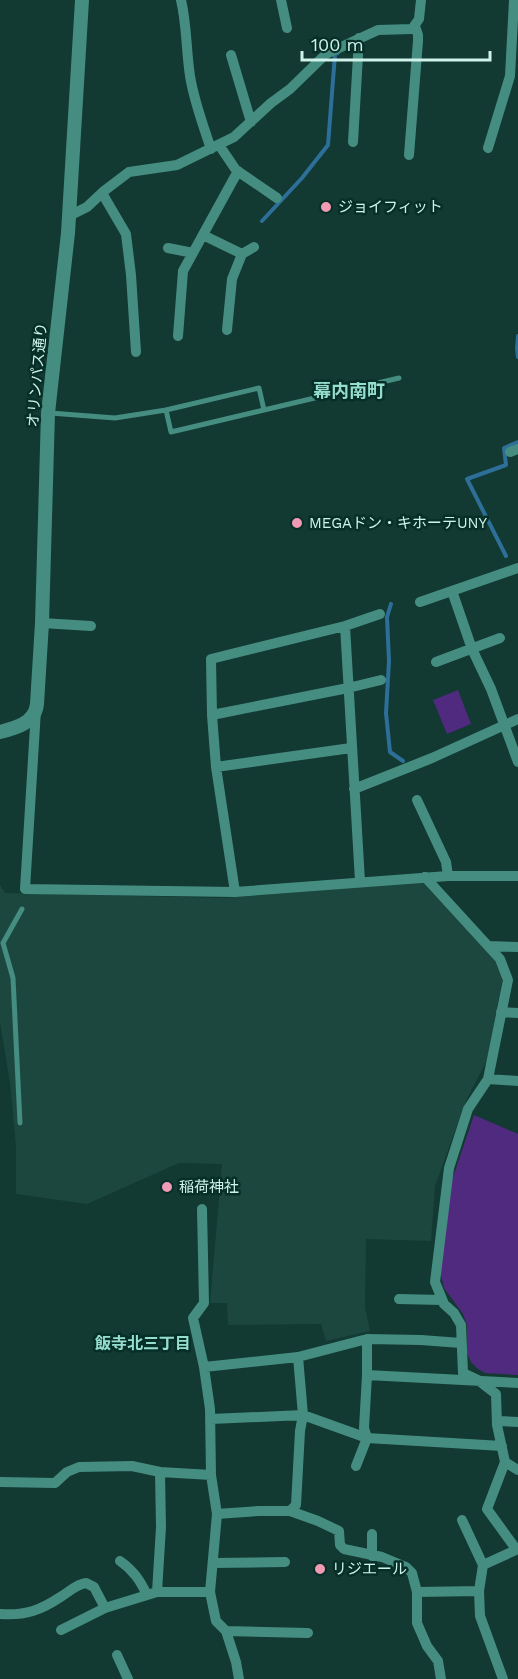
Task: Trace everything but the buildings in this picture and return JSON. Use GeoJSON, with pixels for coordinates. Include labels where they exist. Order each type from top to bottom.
{"type":"FeatureCollection","features":[{"type":"Feature","properties":{"kind":"street","name":"オリンパス通り"},"geometry":{"type":"LineString","coordinates":[[36,710],[42,623],[48,413],[69,216],[82,0]]}},
{"type":"Feature","properties":{"kind":"street"},"geometry":{"type":"LineString","coordinates":[[181,0],[185,14],[190,73],[195,100],[215,147],[237,171],[277,198]]}},
{"type":"Feature","properties":{"kind":"street"},"geometry":{"type":"LineString","coordinates":[[280,0],[287,28]]}},
{"type":"Feature","properties":{"kind":"street"},"geometry":{"type":"LineString","coordinates":[[69,216],[87,207],[129,172],[177,165],[234,137],[326,54],[378,30],[409,30],[419,19],[421,0]]}},
{"type":"Feature","properties":{"kind":"street"},"geometry":{"type":"LineString","coordinates":[[488,148],[510,76],[514,0]]}},
{"type":"Feature","properties":{"kind":"street"},"geometry":{"type":"LineString","coordinates":[[409,155],[418,41],[415,26]]}},
{"type":"Feature","properties":{"kind":"street"},"geometry":{"type":"LineString","coordinates":[[353,142],[359,38]]}},
{"type":"Feature","properties":{"kind":"street"},"geometry":{"type":"LineString","coordinates":[[231,55],[251,122]]}},
{"type":"Feature","properties":{"kind":"street"},"geometry":{"type":"LineString","coordinates":[[178,336],[183,271],[237,171]]}},
{"type":"Feature","properties":{"kind":"street"},"geometry":{"type":"LineString","coordinates":[[102,193],[126,234],[134,298],[136,352]]}},
{"type":"Feature","properties":{"kind":"street"},"geometry":{"type":"LineString","coordinates":[[202,235],[242,254]]}},
{"type":"Feature","properties":{"kind":"street"},"geometry":{"type":"LineString","coordinates":[[227,330],[232,279],[242,254],[254,247]]}},
{"type":"Feature","properties":{"kind":"street"},"geometry":{"type":"LineString","coordinates":[[168,248],[193,253]]}},
{"type":"Feature","properties":{"kind":"street"},"geometry":{"type":"LineString","coordinates":[[420,602],[518,568]]}},
{"type":"Feature","properties":{"kind":"street"},"geometry":{"type":"LineString","coordinates":[[452,591],[472,649],[518,762]]}},
{"type":"Feature","properties":{"kind":"street"},"geometry":{"type":"LineString","coordinates":[[235,892],[216,767],[211,659],[345,626],[380,614]]}},
{"type":"Feature","properties":{"kind":"street"},"geometry":{"type":"LineString","coordinates":[[42,623],[91,626]]}},
{"type":"Feature","properties":{"kind":"street"},"geometry":{"type":"LineString","coordinates":[[345,626],[360,881]]}},
{"type":"Feature","properties":{"kind":"street"},"geometry":{"type":"LineString","coordinates":[[436,662],[500,638]]}},
{"type":"Feature","properties":{"kind":"street"},"geometry":{"type":"LineString","coordinates":[[212,715],[381,680]]}},
{"type":"Feature","properties":{"kind":"street"},"geometry":{"type":"LineString","coordinates":[[0,732],[24,724],[36,710]]}},
{"type":"Feature","properties":{"kind":"street"},"geometry":{"type":"LineString","coordinates":[[36,710],[25,889],[235,892],[426,877],[518,876]]}},
{"type":"Feature","properties":{"kind":"street"},"geometry":{"type":"LineString","coordinates":[[354,789],[432,758],[518,719]]}},
{"type":"Feature","properties":{"kind":"street"},"geometry":{"type":"LineString","coordinates":[[216,767],[351,748]]}},
{"type":"Feature","properties":{"kind":"street"},"geometry":{"type":"LineString","coordinates":[[417,800],[446,862],[448,876]]}},
{"type":"Feature","properties":{"kind":"street"},"geometry":{"type":"LineString","coordinates":[[426,877],[500,959],[508,980],[488,1079],[468,1109],[449,1168],[435,1282],[442,1300],[461,1325],[463,1373],[486,1382],[518,1383]]}},
{"type":"Feature","properties":{"kind":"street"},"geometry":{"type":"LineString","coordinates":[[489,946],[518,947]]}},
{"type":"Feature","properties":{"kind":"street"},"geometry":{"type":"LineString","coordinates":[[501,1012],[518,1013]]}},
{"type":"Feature","properties":{"kind":"street"},"geometry":{"type":"LineString","coordinates":[[488,1079],[518,1081]]}},
{"type":"Feature","properties":{"kind":"street"},"geometry":{"type":"LineString","coordinates":[[202,1209],[204,1303],[194,1318],[211,1419],[211,1475],[217,1514],[210,1592],[216,1621],[226,1631],[239,1679]]}},
{"type":"Feature","properties":{"kind":"street"},"geometry":{"type":"LineString","coordinates":[[399,1299],[442,1300]]}},
{"type":"Feature","properties":{"kind":"street"},"geometry":{"type":"LineString","coordinates":[[204,1367],[298,1357],[367,1339],[461,1343]]}},
{"type":"Feature","properties":{"kind":"street"},"geometry":{"type":"LineString","coordinates":[[356,1466],[367,1438],[364,1428],[367,1339]]}},
{"type":"Feature","properties":{"kind":"street"},"geometry":{"type":"LineString","coordinates":[[290,1511],[296,1505],[303,1415],[298,1357]]}},
{"type":"Feature","properties":{"kind":"street"},"geometry":{"type":"LineString","coordinates":[[367,1375],[478,1380],[496,1394],[497,1421],[505,1462],[487,1509],[517,1549],[483,1565]]}},
{"type":"Feature","properties":{"kind":"street"},"geometry":{"type":"LineString","coordinates":[[211,1419],[303,1415],[367,1438],[502,1446]]}},
{"type":"Feature","properties":{"kind":"street"},"geometry":{"type":"LineString","coordinates":[[497,1421],[518,1422]]}},
{"type":"Feature","properties":{"kind":"street"},"geometry":{"type":"LineString","coordinates":[[505,1462],[518,1470]]}},
{"type":"Feature","properties":{"kind":"street"},"geometry":{"type":"LineString","coordinates":[[0,1482],[55,1483],[67,1472],[79,1467],[132,1466],[160,1472],[211,1475]]}},
{"type":"Feature","properties":{"kind":"street"},"geometry":{"type":"LineString","coordinates":[[152,1593],[161,1527],[160,1472]]}},
{"type":"Feature","properties":{"kind":"street"},"geometry":{"type":"LineString","coordinates":[[217,1514],[290,1511],[339,1531],[340,1545],[344,1549],[382,1557],[406,1568],[412,1573],[417,1592],[417,1623],[427,1646],[438,1661],[441,1679]]}},
{"type":"Feature","properties":{"kind":"street"},"geometry":{"type":"LineString","coordinates":[[462,1520],[483,1565],[479,1591],[480,1616],[503,1679]]}},
{"type":"Feature","properties":{"kind":"street"},"geometry":{"type":"LineString","coordinates":[[372,1534],[372,1556]]}},
{"type":"Feature","properties":{"kind":"street"},"geometry":{"type":"LineString","coordinates":[[120,1561],[130,1568],[152,1593]]}},
{"type":"Feature","properties":{"kind":"street"},"geometry":{"type":"LineString","coordinates":[[213,1563],[285,1562]]}},
{"type":"Feature","properties":{"kind":"street"},"geometry":{"type":"LineString","coordinates":[[0,1614],[26,1614],[47,1606],[76,1586],[86,1583],[94,1587],[105,1608]]}},
{"type":"Feature","properties":{"kind":"street"},"geometry":{"type":"LineString","coordinates":[[417,1592],[479,1591]]}},
{"type":"Feature","properties":{"kind":"street"},"geometry":{"type":"LineString","coordinates":[[61,1630],[105,1608],[152,1593],[210,1592]]}},
{"type":"Feature","properties":{"kind":"street"},"geometry":{"type":"LineString","coordinates":[[226,1631],[309,1633]]}},
{"type":"Feature","properties":{"kind":"street"},"geometry":{"type":"LineString","coordinates":[[117,1655],[128,1679]]}},
{"type":"Feature","properties":{"kind":"lane"},"geometry":{"type":"LineString","coordinates":[[166,410],[171,432],[399,378]]}},
{"type":"Feature","properties":{"kind":"lane"},"geometry":{"type":"LineString","coordinates":[[48,413],[116,418],[166,410],[259,388],[264,410]]}},
{"type":"Feature","properties":{"kind":"lane"},"geometry":{"type":"LineString","coordinates":[[20,1124],[13,978],[2,944],[22,909]]}},
{"type":"Feature","properties":{"kind":"shaded area"},"geometry":{"type":"Polygon","coordinates":[[[458,690],[471,724],[447,734],[433,700],[458,690]]]}},
{"type":"Feature","properties":{"kind":"shaded area"},"geometry":{"type":"Polygon","coordinates":[[[427,882],[498,963],[503,976],[487,1060],[466,1101],[435,1186],[431,1241],[366,1239],[365,1308],[370,1331],[326,1341],[321,1324],[228,1325],[227,1303],[210,1303],[222,1164],[179,1163],[87,1204],[16,1194],[16,1147],[10,1083],[0,1022],[0,885],[5,893],[223,898],[427,882]]]}},
{"type":"Feature","properties":{"kind":"shaded area"},"geometry":{"type":"Polygon","coordinates":[[[474,1115],[518,1134],[518,1375],[485,1373],[471,1362],[467,1353],[467,1325],[463,1314],[444,1288],[440,1271],[451,1183],[474,1115]]]}},
{"type":"Feature","properties":{"kind":"waterway"},"geometry":{"type":"LineString","coordinates":[[262,221],[302,178],[328,145],[335,54],[338,53]]}},
{"type":"Feature","properties":{"kind":"waterway"},"geometry":{"type":"LineString","coordinates":[[518,336],[518,357]]}},
{"type":"Feature","properties":{"kind":"waterway"},"geometry":{"type":"LineString","coordinates":[[506,556],[467,479],[506,465],[504,448],[518,442]]}},
{"type":"Feature","properties":{"kind":"waterway"},"geometry":{"type":"LineString","coordinates":[[391,604],[387,617],[389,661],[386,713],[390,752],[403,761]]}},
{"type":"Feature","properties":{"kind":"place","name":"ジョイフィット"},"geometry":{"type":"Point","coordinates":[326,207]}},
{"type":"Feature","properties":{"kind":"place","name":"MEGAドン・キホーテUNY"},"geometry":{"type":"Point","coordinates":[297,523]}},
{"type":"Feature","properties":{"kind":"place","name":"稲荷神社"},"geometry":{"type":"Point","coordinates":[167,1187]}},
{"type":"Feature","properties":{"kind":"place","name":"リジエール"},"geometry":{"type":"Point","coordinates":[320,1569]}},
{"type":"Feature","properties":{"kind":"district","name":"幕内南町"},"geometry":{"type":"Point","coordinates":[349,390]}},
{"type":"Feature","properties":{"kind":"district","name":"飯寺北三丁目"},"geometry":{"type":"Point","coordinates":[143,1343]}}]}
